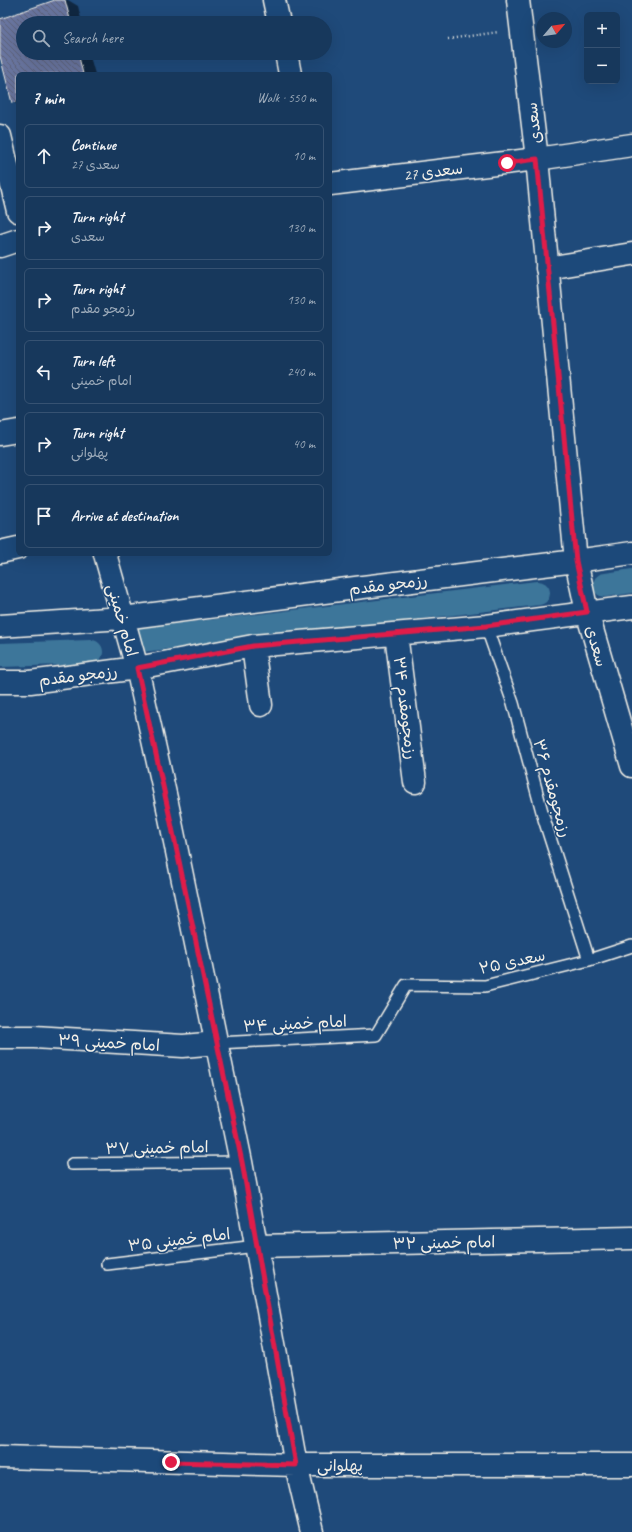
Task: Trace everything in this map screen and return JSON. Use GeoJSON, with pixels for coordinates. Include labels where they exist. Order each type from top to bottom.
{"type":"FeatureCollection","features":[{"type":"Feature","properties":{"kind":"street"},"geometry":{"type":"LineString","coordinates":[[274,0],[277,16]]}},
{"type":"Feature","properties":{"kind":"street","name":"سعدی"},"geometry":{"type":"LineString","coordinates":[[518,0],[537,159],[576,561],[587,612],[632,766]]}},
{"type":"Feature","properties":{"kind":"street"},"geometry":{"type":"LineString","coordinates":[[287,60],[290,72]]}},
{"type":"Feature","properties":{"kind":"street"},"geometry":{"type":"LineString","coordinates":[[0,136],[16,203]]}},
{"type":"Feature","properties":{"kind":"street","name":"سعدی 27"},"geometry":{"type":"LineString","coordinates":[[332,184],[537,159],[632,145]]}},
{"type":"Feature","properties":{"kind":"street"},"geometry":{"type":"LineString","coordinates":[[0,246],[16,241]]}},
{"type":"Feature","properties":{"kind":"street"},"geometry":{"type":"LineString","coordinates":[[547,268],[632,254]]}},
{"type":"Feature","properties":{"kind":"street"},"geometry":{"type":"LineString","coordinates":[[0,434],[16,431]]}},
{"type":"Feature","properties":{"kind":"street"},"geometry":{"type":"LineString","coordinates":[[0,552],[16,548]]}},
{"type":"Feature","properties":{"kind":"street","name":"رزمجو مقدم"},"geometry":{"type":"LineString","coordinates":[[0,626],[123,618],[364,586],[632,553]]}},
{"type":"Feature","properties":{"kind":"street","name":"امام خمینی"},"geometry":{"type":"LineString","coordinates":[[106,556],[137,668],[165,796],[242,1162],[296,1465],[312,1532]]}},
{"type":"Feature","properties":{"kind":"street","name":"رزمجو مقدم"},"geometry":{"type":"LineString","coordinates":[[0,682],[30,682],[137,668],[253,646],[486,626],[632,607]]}},
{"type":"Feature","properties":{"kind":"street","name":"رزمجومقدم ۳۴"},"geometry":{"type":"LineString","coordinates":[[396,634],[415,782]]}},
{"type":"Feature","properties":{"kind":"street"},"geometry":{"type":"LineString","coordinates":[[253,646],[261,705]]}},
{"type":"Feature","properties":{"kind":"street","name":"امام خمینی ۳۹"},"geometry":{"type":"LineString","coordinates":[[0,1038],[34,1037],[183,1046],[217,1043]]}},
{"type":"Feature","properties":{"kind":"street","name":"امام خمینی ۳۲"},"geometry":{"type":"LineString","coordinates":[[256,1246],[632,1238]]}},
{"type":"Feature","properties":{"kind":"street","name":"پهلوانی"},"geometry":{"type":"LineString","coordinates":[[0,1457],[296,1465],[632,1465]]}},
{"type":"Feature","properties":{"kind":"lane","name":"رزمجومقدم ۳۶"},"geometry":{"type":"LineString","coordinates":[[486,626],[513,703],[544,819],[589,960]]}},
{"type":"Feature","properties":{"kind":"lane","name":"سعدی ۲۵"},"geometry":{"type":"LineString","coordinates":[[376,1035],[406,985],[484,986],[589,960],[632,946]]}},
{"type":"Feature","properties":{"kind":"lane","name":"امام خمینی ۳۴"},"geometry":{"type":"LineString","coordinates":[[217,1043],[376,1035]]}},
{"type":"Feature","properties":{"kind":"lane","name":"امام خمینی ۳۷"},"geometry":{"type":"LineString","coordinates":[[72,1164],[242,1162]]}},
{"type":"Feature","properties":{"kind":"lane","name":"امام خمینی ۳۵"},"geometry":{"type":"LineString","coordinates":[[106,1264],[256,1246]]}},
{"type":"Feature","properties":{"kind":"path"},"geometry":{"type":"LineString","coordinates":[[448,39],[521,29]]}},
{"type":"Feature","properties":{"kind":"building"},"geometry":{"type":"Polygon","coordinates":[[[55,0],[65,0],[69,16],[16,16],[16,60],[80,60],[83,72],[16,72],[16,102],[12,103],[0,56],[0,19],[55,0]]]}},
{"type":"Feature","properties":{"kind":"waterway"},"geometry":{"type":"LineString","coordinates":[[605,585],[632,581]]}},
{"type":"Feature","properties":{"kind":"waterway"},"geometry":{"type":"LineString","coordinates":[[141,640],[538,593]]}},
{"type":"Feature","properties":{"kind":"waterway"},"geometry":{"type":"LineString","coordinates":[[0,655],[91,652]]}},
{"type":"Feature","properties":{"kind":"route"},"geometry":{"type":"LineString","coordinates":[[171,1462],[296,1465],[242,1162],[137,668],[253,646],[486,626],[587,612],[576,561],[537,159],[507,163]]}}]}
